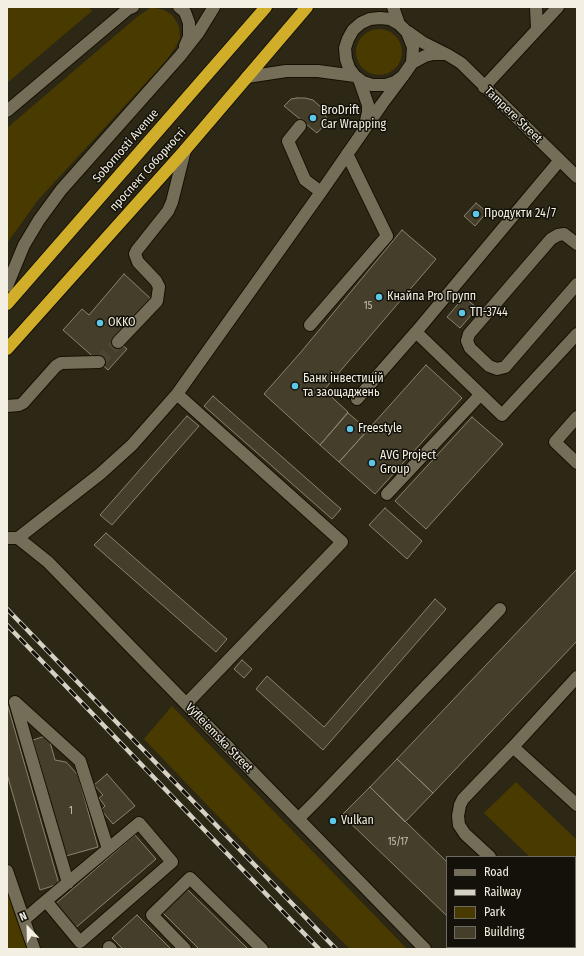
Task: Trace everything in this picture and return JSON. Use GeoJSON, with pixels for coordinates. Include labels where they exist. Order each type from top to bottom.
{"type":"FeatureCollection","features":[{"type":"Feature","properties":{"kind":"highway","name":"Sobornosti Avenue"},"geometry":{"type":"LineString","coordinates":[[7,304],[266,7]]}},
{"type":"Feature","properties":{"kind":"highway","name":"проспект Соборності"},"geometry":{"type":"LineString","coordinates":[[7,349],[185,150],[307,7]]}},
{"type":"Feature","properties":{"kind":"street"},"geometry":{"type":"LineString","coordinates":[[179,7],[185,12],[189,23],[188,37],[180,56]]}},
{"type":"Feature","properties":{"kind":"street"},"geometry":{"type":"LineString","coordinates":[[7,286],[24,245],[39,220],[61,190],[180,56],[198,33],[214,7]]}},
{"type":"Feature","properties":{"kind":"street"},"geometry":{"type":"LineString","coordinates":[[393,7],[413,46],[412,63]]}},
{"type":"Feature","properties":{"kind":"street"},"geometry":{"type":"LineString","coordinates":[[536,7],[537,29]]}},
{"type":"Feature","properties":{"kind":"street"},"geometry":{"type":"LineString","coordinates":[[484,87],[558,7]]}},
{"type":"Feature","properties":{"kind":"street"},"geometry":{"type":"LineString","coordinates":[[7,111],[130,8]]}},
{"type":"Feature","properties":{"kind":"street"},"geometry":{"type":"LineString","coordinates":[[364,130],[368,105],[357,78],[349,68],[346,54],[348,39],[353,30],[365,21],[380,18],[390,19],[403,28]]}},
{"type":"Feature","properties":{"kind":"street","name":"Tampere Street"},"geometry":{"type":"LineString","coordinates":[[403,28],[422,42],[448,54],[461,63],[577,177]]}},
{"type":"Feature","properties":{"kind":"street"},"geometry":{"type":"LineString","coordinates":[[13,538],[100,474],[132,445],[177,394],[412,63],[425,56],[433,54],[448,54]]}},
{"type":"Feature","properties":{"kind":"street"},"geometry":{"type":"LineString","coordinates":[[247,77],[295,70],[318,71],[357,78],[372,85],[381,86],[395,82],[403,76]]}},
{"type":"Feature","properties":{"kind":"street"},"geometry":{"type":"LineString","coordinates":[[300,126],[288,141],[305,180],[321,192]]}},
{"type":"Feature","properties":{"kind":"street"},"geometry":{"type":"LineString","coordinates":[[118,342],[157,301],[159,287],[156,281],[138,262],[136,254],[137,250],[168,211],[172,202],[185,150]]}},
{"type":"Feature","properties":{"kind":"street"},"geometry":{"type":"LineString","coordinates":[[310,325],[387,236],[347,154]]}},
{"type":"Feature","properties":{"kind":"street"},"geometry":{"type":"LineString","coordinates":[[356,399],[416,332],[560,160]]}},
{"type":"Feature","properties":{"kind":"street"},"geometry":{"type":"LineString","coordinates":[[577,244],[564,234],[558,235],[551,239],[469,334],[467,341],[470,348],[489,366],[497,369],[505,367],[577,284]]}},
{"type":"Feature","properties":{"kind":"street"},"geometry":{"type":"LineString","coordinates":[[416,332],[502,415],[577,334]]}},
{"type":"Feature","properties":{"kind":"street"},"geometry":{"type":"LineString","coordinates":[[7,406],[19,405],[23,403],[56,366],[61,363],[99,362]]}},
{"type":"Feature","properties":{"kind":"street"},"geometry":{"type":"LineString","coordinates":[[177,394],[342,542],[186,704]]}},
{"type":"Feature","properties":{"kind":"street"},"geometry":{"type":"LineString","coordinates":[[387,494],[480,395]]}},
{"type":"Feature","properties":{"kind":"street"},"geometry":{"type":"LineString","coordinates":[[577,418],[555,442],[577,463]]}},
{"type":"Feature","properties":{"kind":"street","name":"Vyfleiemska Street"},"geometry":{"type":"LineString","coordinates":[[13,538],[48,562],[425,949]]}},
{"type":"Feature","properties":{"kind":"street"},"geometry":{"type":"LineString","coordinates":[[298,819],[500,609]]}},
{"type":"Feature","properties":{"kind":"street"},"geometry":{"type":"LineString","coordinates":[[489,856],[465,834],[459,825],[458,816],[463,799],[577,677]]}},
{"type":"Feature","properties":{"kind":"street"},"geometry":{"type":"LineString","coordinates":[[68,884],[15,702],[80,761],[108,849]]}},
{"type":"Feature","properties":{"kind":"street"},"geometry":{"type":"LineString","coordinates":[[514,746],[577,805]]}},
{"type":"Feature","properties":{"kind":"street"},"geometry":{"type":"LineString","coordinates":[[24,920],[46,901],[68,884],[139,823],[172,862],[80,942],[46,901]]}},
{"type":"Feature","properties":{"kind":"street"},"geometry":{"type":"LineString","coordinates":[[7,871],[34,949]]}},
{"type":"Feature","properties":{"kind":"street"},"geometry":{"type":"LineString","coordinates":[[185,949],[152,915],[190,878],[262,949]]}},
{"type":"Feature","properties":{"kind":"green space"},"geometry":{"type":"Polygon","coordinates":[[[7,7],[89,7],[92,11],[7,83],[7,7]]]}},
{"type":"Feature","properties":{"kind":"green space"},"geometry":{"type":"Polygon","coordinates":[[[150,8],[164,10],[172,15],[176,21],[179,27],[180,38],[175,48],[165,62],[38,200],[7,243],[7,128],[137,17],[150,8]]]}},
{"type":"Feature","properties":{"kind":"green space"},"geometry":{"type":"Polygon","coordinates":[[[379,29],[392,33],[398,39],[402,52],[398,65],[392,71],[379,75],[366,71],[360,65],[356,52],[360,39],[366,33],[379,29]]]}},
{"type":"Feature","properties":{"kind":"green space"},"geometry":{"type":"Polygon","coordinates":[[[172,706],[407,949],[350,949],[256,856],[144,739],[172,706]]]}},
{"type":"Feature","properties":{"kind":"green space"},"geometry":{"type":"Polygon","coordinates":[[[516,782],[577,840],[576,900],[576,856],[529,856],[484,813],[516,782]]]}},
{"type":"Feature","properties":{"kind":"green space"},"geometry":{"type":"Polygon","coordinates":[[[7,889],[27,949],[7,949],[7,889]]]}},
{"type":"Feature","properties":{"kind":"building","name":"BroDrift Car Wrapping"},"geometry":{"type":"Polygon","coordinates":[[[297,98],[313,100],[322,108],[328,121],[317,133],[284,106],[291,99],[297,98]]]}},
{"type":"Feature","properties":{"kind":"building","name":"Продукти 24/7"},"geometry":{"type":"Polygon","coordinates":[[[476,203],[487,212],[475,226],[464,216],[476,203]]]}},
{"type":"Feature","properties":{"kind":"building"},"geometry":{"type":"Polygon","coordinates":[[[402,230],[436,259],[324,390],[348,412],[320,445],[264,394],[301,352],[402,230]]]}},
{"type":"Feature","properties":{"kind":"building","name":"OKKO"},"geometry":{"type":"Polygon","coordinates":[[[124,274],[151,299],[115,339],[127,349],[108,370],[63,330],[82,309],[89,315],[124,274]]]}},
{"type":"Feature","properties":{"kind":"building","name":"ТП-3744"},"geometry":{"type":"Polygon","coordinates":[[[464,297],[477,308],[460,328],[447,317],[464,297]]]}},
{"type":"Feature","properties":{"kind":"building"},"geometry":{"type":"Polygon","coordinates":[[[426,365],[462,398],[375,494],[339,462],[426,365]]]}},
{"type":"Feature","properties":{"kind":"building"},"geometry":{"type":"Polygon","coordinates":[[[213,396],[341,509],[332,519],[204,406],[213,396]]]}},
{"type":"Feature","properties":{"kind":"building"},"geometry":{"type":"Polygon","coordinates":[[[348,413],[368,430],[339,462],[320,445],[348,413]]]}},
{"type":"Feature","properties":{"kind":"building"},"geometry":{"type":"Polygon","coordinates":[[[187,416],[199,426],[112,525],[100,515],[187,416]]]}},
{"type":"Feature","properties":{"kind":"building"},"geometry":{"type":"Polygon","coordinates":[[[472,417],[503,444],[426,529],[395,501],[472,417]]]}},
{"type":"Feature","properties":{"kind":"building"},"geometry":{"type":"Polygon","coordinates":[[[385,508],[422,541],[407,559],[369,525],[385,508]]]}},
{"type":"Feature","properties":{"kind":"building"},"geometry":{"type":"Polygon","coordinates":[[[106,533],[227,639],[216,652],[94,545],[106,533]]]}},
{"type":"Feature","properties":{"kind":"building"},"geometry":{"type":"Polygon","coordinates":[[[577,569],[577,641],[433,793],[397,759],[577,569]]]}},
{"type":"Feature","properties":{"kind":"building"},"geometry":{"type":"Polygon","coordinates":[[[435,599],[446,609],[323,750],[256,689],[267,676],[324,727],[435,599]]]}},
{"type":"Feature","properties":{"kind":"building"},"geometry":{"type":"Polygon","coordinates":[[[242,660],[252,669],[244,678],[234,669],[242,660]]]}},
{"type":"Feature","properties":{"kind":"building"},"geometry":{"type":"Polygon","coordinates":[[[7,703],[59,884],[40,890],[7,774],[7,703]]]}},
{"type":"Feature","properties":{"kind":"building"},"geometry":{"type":"Polygon","coordinates":[[[48,735],[55,760],[66,762],[78,775],[98,847],[66,856],[33,740],[48,735]]]}},
{"type":"Feature","properties":{"kind":"building"},"geometry":{"type":"Polygon","coordinates":[[[397,759],[433,793],[405,822],[370,787],[397,759]]]}},
{"type":"Feature","properties":{"kind":"building"},"geometry":{"type":"Polygon","coordinates":[[[107,774],[135,806],[113,824],[101,810],[105,806],[99,798],[103,795],[94,785],[107,774]]]}},
{"type":"Feature","properties":{"kind":"building"},"geometry":{"type":"Polygon","coordinates":[[[370,787],[446,861],[446,915],[342,815],[370,787]]]}},
{"type":"Feature","properties":{"kind":"building"},"geometry":{"type":"Polygon","coordinates":[[[135,835],[156,859],[73,930],[53,906],[135,835]]]}},
{"type":"Feature","properties":{"kind":"building"},"geometry":{"type":"Polygon","coordinates":[[[187,889],[248,949],[199,949],[163,913],[187,889]]]}},
{"type":"Feature","properties":{"kind":"building"},"geometry":{"type":"Polygon","coordinates":[[[137,915],[171,949],[123,949],[112,938],[137,915]]]}},
{"type":"Feature","properties":{"kind":"building"},"geometry":{"type":"Polygon","coordinates":[[[480,948],[506,948],[505,949],[480,948]]]}},
{"type":"Feature","properties":{"kind":"tunnel"},"geometry":{"type":"LineString","coordinates":[[99,362],[118,342]]}},
{"type":"Feature","properties":{"kind":"railway"},"geometry":{"type":"LineString","coordinates":[[7,609],[336,949]]}},
{"type":"Feature","properties":{"kind":"railway"},"geometry":{"type":"LineString","coordinates":[[7,625],[319,949]]}},
{"type":"Feature","properties":{"kind":"place","name":"BroDrift Car Wrapping"},"geometry":{"type":"Point","coordinates":[313,118]}},
{"type":"Feature","properties":{"kind":"place","name":"Продукти 24/7"},"geometry":{"type":"Point","coordinates":[476,214]}},
{"type":"Feature","properties":{"kind":"place","name":"Кнайпа Pro Групп"},"geometry":{"type":"Point","coordinates":[379,297]}},
{"type":"Feature","properties":{"kind":"place","name":"ТП-3744"},"geometry":{"type":"Point","coordinates":[462,313]}},
{"type":"Feature","properties":{"kind":"place","name":"OKKO"},"geometry":{"type":"Point","coordinates":[100,323]}},
{"type":"Feature","properties":{"kind":"place","name":"Банк інвестицій та заощаджень"},"geometry":{"type":"Point","coordinates":[295,386]}},
{"type":"Feature","properties":{"kind":"place","name":"Freestyle"},"geometry":{"type":"Point","coordinates":[350,429]}},
{"type":"Feature","properties":{"kind":"place","name":"AVG Project Group"},"geometry":{"type":"Point","coordinates":[372,463]}},
{"type":"Feature","properties":{"kind":"place","name":"Vulkan"},"geometry":{"type":"Point","coordinates":[333,821]}}]}
